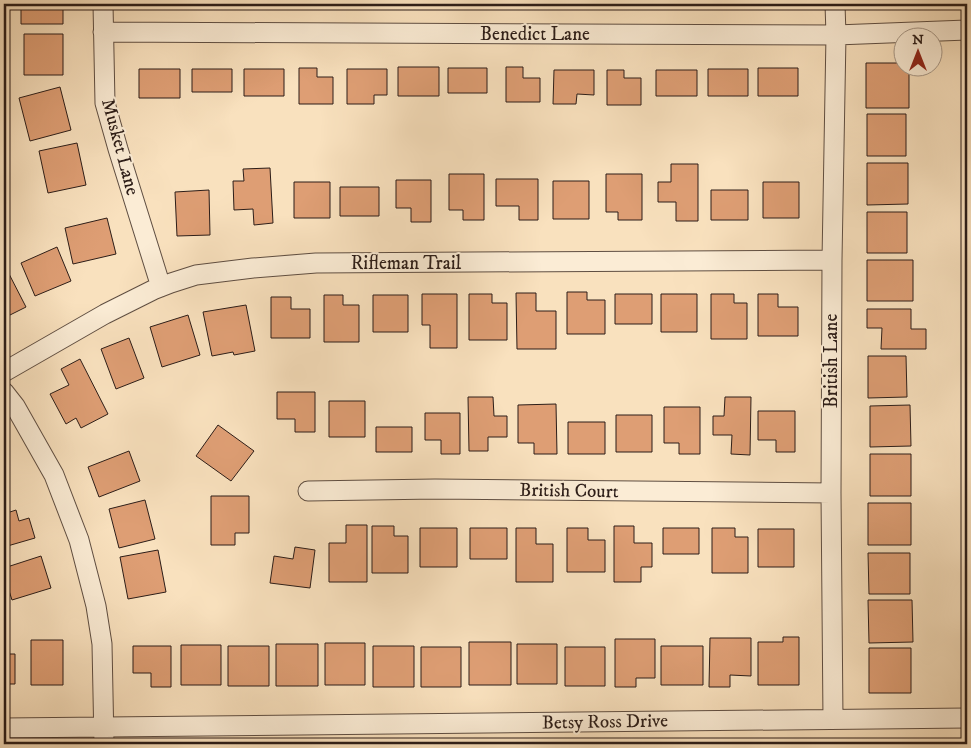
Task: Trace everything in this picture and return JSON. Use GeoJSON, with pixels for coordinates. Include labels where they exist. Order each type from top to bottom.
{"type":"FeatureCollection","features":[{"type":"Feature","properties":{"kind":"street","name":"Musket Lane"},"geometry":{"type":"LineString","coordinates":[[103,4],[105,103],[161,287]]}},
{"type":"Feature","properties":{"kind":"street","name":"British Lane"},"geometry":{"type":"LineString","coordinates":[[833,719],[831,493],[835,4]]}},
{"type":"Feature","properties":{"kind":"street","name":"Benedict Lane"},"geometry":{"type":"LineString","coordinates":[[103,32],[836,35],[967,30]]}},
{"type":"Feature","properties":{"kind":"street","name":"Rifleman Trail"},"geometry":{"type":"LineString","coordinates":[[4,372],[105,314],[161,287],[196,275],[316,263],[832,260]]}},
{"type":"Feature","properties":{"kind":"street"},"geometry":{"type":"LineString","coordinates":[[4,392],[15,406],[54,475],[79,540],[96,606],[102,644],[104,736]]}},
{"type":"Feature","properties":{"kind":"street","name":"British Court"},"geometry":{"type":"LineString","coordinates":[[308,491],[435,489],[831,493]]}},
{"type":"Feature","properties":{"kind":"street","name":"Betsy Ross Drive"},"geometry":{"type":"LineString","coordinates":[[4,728],[104,736],[833,719],[967,718]]}},
{"type":"Feature","properties":{"kind":"building"},"geometry":{"type":"Polygon","coordinates":[[[21,4],[63,4],[63,24],[21,24],[21,4]]]}},
{"type":"Feature","properties":{"kind":"building"},"geometry":{"type":"Polygon","coordinates":[[[24,34],[63,34],[63,75],[24,75],[24,34]]]}},
{"type":"Feature","properties":{"kind":"building"},"geometry":{"type":"Polygon","coordinates":[[[866,63],[894,63],[894,78],[909,78],[909,108],[866,108],[866,63]]]}},
{"type":"Feature","properties":{"kind":"building"},"geometry":{"type":"Polygon","coordinates":[[[398,67],[439,67],[439,96],[398,96],[398,67]]]}},
{"type":"Feature","properties":{"kind":"building"},"geometry":{"type":"Polygon","coordinates":[[[506,67],[523,67],[523,78],[540,78],[540,102],[506,102],[506,67]]]}},
{"type":"Feature","properties":{"kind":"building"},"geometry":{"type":"Polygon","coordinates":[[[299,68],[317,68],[317,77],[333,77],[333,104],[299,104],[299,68]]]}},
{"type":"Feature","properties":{"kind":"building"},"geometry":{"type":"Polygon","coordinates":[[[448,68],[487,68],[487,93],[448,93],[448,68]]]}},
{"type":"Feature","properties":{"kind":"building"},"geometry":{"type":"Polygon","coordinates":[[[758,68],[798,68],[798,96],[758,96],[758,68]]]}},
{"type":"Feature","properties":{"kind":"building"},"geometry":{"type":"Polygon","coordinates":[[[139,69],[180,69],[180,98],[139,98],[139,69]]]}},
{"type":"Feature","properties":{"kind":"building"},"geometry":{"type":"Polygon","coordinates":[[[192,69],[232,69],[232,92],[192,92],[192,69]]]}},
{"type":"Feature","properties":{"kind":"building"},"geometry":{"type":"Polygon","coordinates":[[[244,69],[284,69],[284,96],[244,96],[244,69]]]}},
{"type":"Feature","properties":{"kind":"building"},"geometry":{"type":"Polygon","coordinates":[[[347,69],[387,69],[387,95],[374,95],[374,104],[347,104],[347,69]]]}},
{"type":"Feature","properties":{"kind":"building"},"geometry":{"type":"Polygon","coordinates":[[[708,69],[748,69],[748,96],[708,96],[708,69]]]}},
{"type":"Feature","properties":{"kind":"building"},"geometry":{"type":"Polygon","coordinates":[[[554,70],[594,70],[594,95],[577,94],[576,104],[553,104],[554,70]]]}},
{"type":"Feature","properties":{"kind":"building"},"geometry":{"type":"Polygon","coordinates":[[[607,70],[624,70],[624,78],[641,78],[641,105],[607,105],[607,70]]]}},
{"type":"Feature","properties":{"kind":"building"},"geometry":{"type":"Polygon","coordinates":[[[656,70],[697,70],[697,96],[656,96],[656,70]]]}},
{"type":"Feature","properties":{"kind":"building"},"geometry":{"type":"Polygon","coordinates":[[[60,87],[71,130],[30,141],[19,98],[60,87]]]}},
{"type":"Feature","properties":{"kind":"building"},"geometry":{"type":"Polygon","coordinates":[[[867,114],[906,114],[906,156],[867,156],[867,114]]]}},
{"type":"Feature","properties":{"kind":"building"},"geometry":{"type":"Polygon","coordinates":[[[77,143],[86,185],[48,193],[39,151],[77,143]]]}},
{"type":"Feature","properties":{"kind":"building"},"geometry":{"type":"Polygon","coordinates":[[[867,163],[908,163],[908,204],[867,205],[867,163]]]}},
{"type":"Feature","properties":{"kind":"building"},"geometry":{"type":"Polygon","coordinates":[[[671,164],[698,164],[698,221],[676,221],[676,202],[658,202],[658,182],[671,182],[671,164]]]}},
{"type":"Feature","properties":{"kind":"building"},"geometry":{"type":"Polygon","coordinates":[[[270,168],[273,223],[254,225],[253,209],[234,210],[233,181],[244,181],[243,169],[270,168]]]}},
{"type":"Feature","properties":{"kind":"building"},"geometry":{"type":"Polygon","coordinates":[[[449,174],[484,174],[484,220],[463,220],[463,210],[449,210],[449,174]]]}},
{"type":"Feature","properties":{"kind":"building"},"geometry":{"type":"Polygon","coordinates":[[[606,174],[642,174],[642,220],[618,220],[618,212],[606,212],[606,174]]]}},
{"type":"Feature","properties":{"kind":"building"},"geometry":{"type":"Polygon","coordinates":[[[496,179],[538,179],[538,220],[519,220],[519,206],[496,206],[496,179]]]}},
{"type":"Feature","properties":{"kind":"building"},"geometry":{"type":"Polygon","coordinates":[[[396,180],[431,180],[431,222],[411,222],[411,208],[396,208],[396,180]]]}},
{"type":"Feature","properties":{"kind":"building"},"geometry":{"type":"Polygon","coordinates":[[[553,181],[589,181],[589,219],[553,219],[553,181]]]}},
{"type":"Feature","properties":{"kind":"building"},"geometry":{"type":"Polygon","coordinates":[[[294,182],[330,182],[330,218],[294,218],[294,182]]]}},
{"type":"Feature","properties":{"kind":"building"},"geometry":{"type":"Polygon","coordinates":[[[763,182],[799,182],[799,218],[763,218],[763,182]]]}},
{"type":"Feature","properties":{"kind":"building"},"geometry":{"type":"Polygon","coordinates":[[[340,187],[379,187],[379,216],[340,216],[340,187]]]}},
{"type":"Feature","properties":{"kind":"building"},"geometry":{"type":"Polygon","coordinates":[[[209,190],[210,235],[177,236],[175,192],[209,190]]]}},
{"type":"Feature","properties":{"kind":"building"},"geometry":{"type":"Polygon","coordinates":[[[711,190],[748,190],[748,220],[711,220],[711,190]]]}},
{"type":"Feature","properties":{"kind":"building"},"geometry":{"type":"Polygon","coordinates":[[[867,212],[907,212],[907,253],[867,253],[867,212]]]}},
{"type":"Feature","properties":{"kind":"building"},"geometry":{"type":"Polygon","coordinates":[[[107,218],[116,254],[73,264],[65,228],[107,218]]]}},
{"type":"Feature","properties":{"kind":"building"},"geometry":{"type":"Polygon","coordinates":[[[57,247],[71,281],[35,296],[21,263],[57,247]]]}},
{"type":"Feature","properties":{"kind":"building"},"geometry":{"type":"Polygon","coordinates":[[[867,260],[913,260],[913,301],[867,301],[867,260]]]}},
{"type":"Feature","properties":{"kind":"building"},"geometry":{"type":"Polygon","coordinates":[[[7,270],[26,307],[4,318],[4,271],[7,270]]]}},
{"type":"Feature","properties":{"kind":"building"},"geometry":{"type":"Polygon","coordinates":[[[567,292],[587,292],[587,300],[605,300],[605,334],[567,334],[567,292]]]}},
{"type":"Feature","properties":{"kind":"building"},"geometry":{"type":"Polygon","coordinates":[[[516,293],[536,293],[536,311],[556,311],[556,349],[517,349],[516,293]]]}},
{"type":"Feature","properties":{"kind":"building"},"geometry":{"type":"Polygon","coordinates":[[[422,294],[457,294],[457,348],[430,348],[430,325],[422,325],[422,294]]]}},
{"type":"Feature","properties":{"kind":"building"},"geometry":{"type":"Polygon","coordinates":[[[469,294],[492,294],[492,303],[507,303],[507,340],[469,340],[469,294]]]}},
{"type":"Feature","properties":{"kind":"building"},"geometry":{"type":"Polygon","coordinates":[[[615,294],[652,294],[652,324],[615,324],[615,294]]]}},
{"type":"Feature","properties":{"kind":"building"},"geometry":{"type":"Polygon","coordinates":[[[661,294],[697,294],[697,332],[661,332],[661,294]]]}},
{"type":"Feature","properties":{"kind":"building"},"geometry":{"type":"Polygon","coordinates":[[[711,294],[734,294],[734,303],[747,303],[747,339],[711,339],[711,294]]]}},
{"type":"Feature","properties":{"kind":"building"},"geometry":{"type":"Polygon","coordinates":[[[758,294],[778,294],[778,307],[798,307],[798,336],[758,336],[758,294]]]}},
{"type":"Feature","properties":{"kind":"building"},"geometry":{"type":"Polygon","coordinates":[[[324,295],[343,295],[343,305],[359,305],[359,342],[324,342],[324,295]]]}},
{"type":"Feature","properties":{"kind":"building"},"geometry":{"type":"Polygon","coordinates":[[[373,295],[408,295],[408,332],[373,332],[373,295]]]}},
{"type":"Feature","properties":{"kind":"building"},"geometry":{"type":"Polygon","coordinates":[[[271,297],[291,297],[291,309],[310,309],[310,338],[271,338],[271,297]]]}},
{"type":"Feature","properties":{"kind":"building"},"geometry":{"type":"Polygon","coordinates":[[[246,305],[255,351],[234,355],[233,352],[212,356],[203,312],[246,305]]]}},
{"type":"Feature","properties":{"kind":"building"},"geometry":{"type":"Polygon","coordinates":[[[867,309],[911,309],[911,329],[926,329],[926,349],[881,349],[882,328],[867,328],[867,309]]]}},
{"type":"Feature","properties":{"kind":"building"},"geometry":{"type":"Polygon","coordinates":[[[188,315],[200,355],[162,367],[150,327],[188,315]]]}},
{"type":"Feature","properties":{"kind":"building"},"geometry":{"type":"Polygon","coordinates":[[[129,338],[144,378],[116,389],[101,349],[129,338]]]}},
{"type":"Feature","properties":{"kind":"building"},"geometry":{"type":"Polygon","coordinates":[[[868,356],[906,356],[907,397],[868,398],[868,356]]]}},
{"type":"Feature","properties":{"kind":"building"},"geometry":{"type":"Polygon","coordinates":[[[80,359],[108,414],[81,428],[76,418],[66,424],[50,394],[69,385],[61,369],[80,359]]]}},
{"type":"Feature","properties":{"kind":"building"},"geometry":{"type":"Polygon","coordinates":[[[277,392],[315,392],[315,432],[295,432],[295,419],[277,419],[277,392]]]}},
{"type":"Feature","properties":{"kind":"building"},"geometry":{"type":"Polygon","coordinates":[[[468,397],[493,397],[494,416],[507,416],[507,437],[488,437],[488,451],[469,451],[468,397]]]}},
{"type":"Feature","properties":{"kind":"building"},"geometry":{"type":"Polygon","coordinates":[[[725,397],[751,397],[750,455],[731,454],[732,435],[713,435],[713,416],[724,416],[725,397]]]}},
{"type":"Feature","properties":{"kind":"building"},"geometry":{"type":"Polygon","coordinates":[[[329,401],[365,401],[365,437],[329,437],[329,401]]]}},
{"type":"Feature","properties":{"kind":"building"},"geometry":{"type":"Polygon","coordinates":[[[556,404],[557,454],[534,454],[534,443],[518,443],[518,405],[556,404]]]}},
{"type":"Feature","properties":{"kind":"building"},"geometry":{"type":"Polygon","coordinates":[[[910,405],[911,446],[870,447],[870,406],[910,405]]]}},
{"type":"Feature","properties":{"kind":"building"},"geometry":{"type":"Polygon","coordinates":[[[664,407],[700,407],[700,454],[679,454],[679,443],[664,443],[664,407]]]}},
{"type":"Feature","properties":{"kind":"building"},"geometry":{"type":"Polygon","coordinates":[[[758,411],[795,411],[795,452],[776,452],[776,440],[758,440],[758,411]]]}},
{"type":"Feature","properties":{"kind":"building"},"geometry":{"type":"Polygon","coordinates":[[[425,413],[460,413],[460,454],[441,454],[441,440],[425,440],[425,413]]]}},
{"type":"Feature","properties":{"kind":"building"},"geometry":{"type":"Polygon","coordinates":[[[616,415],[652,415],[652,452],[616,452],[616,415]]]}},
{"type":"Feature","properties":{"kind":"building"},"geometry":{"type":"Polygon","coordinates":[[[568,422],[605,422],[605,454],[568,454],[568,422]]]}},
{"type":"Feature","properties":{"kind":"building"},"geometry":{"type":"Polygon","coordinates":[[[218,425],[254,451],[231,481],[196,456],[218,425]]]}},
{"type":"Feature","properties":{"kind":"building"},"geometry":{"type":"Polygon","coordinates":[[[376,427],[412,427],[412,452],[376,452],[376,427]]]}},
{"type":"Feature","properties":{"kind":"building"},"geometry":{"type":"Polygon","coordinates":[[[129,451],[140,481],[99,497],[88,467],[129,451]]]}},
{"type":"Feature","properties":{"kind":"building"},"geometry":{"type":"Polygon","coordinates":[[[870,454],[911,454],[911,496],[870,496],[870,454]]]}},
{"type":"Feature","properties":{"kind":"building"},"geometry":{"type":"Polygon","coordinates":[[[4,465],[8,475],[4,477],[4,465]]]}},
{"type":"Feature","properties":{"kind":"building"},"geometry":{"type":"Polygon","coordinates":[[[211,496],[249,496],[249,533],[235,533],[235,545],[211,545],[211,496]]]}},
{"type":"Feature","properties":{"kind":"building"},"geometry":{"type":"Polygon","coordinates":[[[145,500],[155,539],[119,548],[109,509],[145,500]]]}},
{"type":"Feature","properties":{"kind":"building"},"geometry":{"type":"Polygon","coordinates":[[[868,503],[911,503],[911,545],[868,545],[868,503]]]}},
{"type":"Feature","properties":{"kind":"building"},"geometry":{"type":"Polygon","coordinates":[[[16,510],[19,521],[29,518],[35,538],[4,547],[4,514],[16,510]]]}},
{"type":"Feature","properties":{"kind":"building"},"geometry":{"type":"Polygon","coordinates":[[[346,525],[367,525],[367,582],[329,582],[329,543],[346,543],[346,525]]]}},
{"type":"Feature","properties":{"kind":"building"},"geometry":{"type":"Polygon","coordinates":[[[372,526],[394,526],[394,536],[408,536],[408,573],[372,573],[372,526]]]}},
{"type":"Feature","properties":{"kind":"building"},"geometry":{"type":"Polygon","coordinates":[[[614,526],[634,526],[634,543],[652,543],[652,567],[641,567],[641,582],[614,582],[614,526]]]}},
{"type":"Feature","properties":{"kind":"building"},"geometry":{"type":"Polygon","coordinates":[[[420,528],[457,528],[457,567],[420,567],[420,528]]]}},
{"type":"Feature","properties":{"kind":"building"},"geometry":{"type":"Polygon","coordinates":[[[470,528],[507,528],[507,559],[470,559],[470,528]]]}},
{"type":"Feature","properties":{"kind":"building"},"geometry":{"type":"Polygon","coordinates":[[[516,528],[536,528],[536,544],[553,544],[553,582],[516,582],[516,528]]]}},
{"type":"Feature","properties":{"kind":"building"},"geometry":{"type":"Polygon","coordinates":[[[567,528],[588,528],[588,540],[605,540],[605,572],[567,572],[567,528]]]}},
{"type":"Feature","properties":{"kind":"building"},"geometry":{"type":"Polygon","coordinates":[[[663,528],[699,528],[699,554],[663,554],[663,528]]]}},
{"type":"Feature","properties":{"kind":"building"},"geometry":{"type":"Polygon","coordinates":[[[712,528],[735,528],[735,537],[748,537],[748,573],[712,573],[712,528]]]}},
{"type":"Feature","properties":{"kind":"building"},"geometry":{"type":"Polygon","coordinates":[[[758,529],[794,529],[794,567],[758,567],[758,529]]]}},
{"type":"Feature","properties":{"kind":"building"},"geometry":{"type":"Polygon","coordinates":[[[295,547],[315,550],[310,588],[270,583],[274,556],[293,559],[295,547]]]}},
{"type":"Feature","properties":{"kind":"building"},"geometry":{"type":"Polygon","coordinates":[[[158,550],[166,592],[128,599],[120,557],[158,550]]]}},
{"type":"Feature","properties":{"kind":"building"},"geometry":{"type":"Polygon","coordinates":[[[868,553],[910,553],[910,594],[869,594],[868,553]]]}},
{"type":"Feature","properties":{"kind":"building"},"geometry":{"type":"Polygon","coordinates":[[[41,556],[51,588],[12,600],[4,575],[4,568],[41,556]]]}},
{"type":"Feature","properties":{"kind":"building"},"geometry":{"type":"Polygon","coordinates":[[[868,600],[912,600],[913,642],[869,643],[868,600]]]}},
{"type":"Feature","properties":{"kind":"building"},"geometry":{"type":"Polygon","coordinates":[[[783,637],[799,637],[799,685],[758,685],[758,642],[783,642],[783,637]]]}},
{"type":"Feature","properties":{"kind":"building"},"geometry":{"type":"Polygon","coordinates":[[[710,638],[751,638],[751,676],[730,675],[730,687],[709,687],[710,638]]]}},
{"type":"Feature","properties":{"kind":"building"},"geometry":{"type":"Polygon","coordinates":[[[615,639],[655,639],[655,678],[636,678],[636,687],[615,687],[615,639]]]}},
{"type":"Feature","properties":{"kind":"building"},"geometry":{"type":"Polygon","coordinates":[[[31,640],[63,640],[63,685],[31,685],[31,640]]]}},
{"type":"Feature","properties":{"kind":"building"},"geometry":{"type":"Polygon","coordinates":[[[469,642],[511,642],[511,685],[469,685],[469,642]]]}},
{"type":"Feature","properties":{"kind":"building"},"geometry":{"type":"Polygon","coordinates":[[[325,643],[365,643],[365,685],[325,685],[325,643]]]}},
{"type":"Feature","properties":{"kind":"building"},"geometry":{"type":"Polygon","coordinates":[[[276,644],[318,644],[318,686],[276,686],[276,644]]]}},
{"type":"Feature","properties":{"kind":"building"},"geometry":{"type":"Polygon","coordinates":[[[517,644],[557,644],[557,684],[517,684],[517,644]]]}},
{"type":"Feature","properties":{"kind":"building"},"geometry":{"type":"Polygon","coordinates":[[[181,645],[221,645],[221,685],[181,685],[181,645]]]}},
{"type":"Feature","properties":{"kind":"building"},"geometry":{"type":"Polygon","coordinates":[[[133,646],[171,646],[171,687],[151,687],[151,673],[133,673],[133,646]]]}},
{"type":"Feature","properties":{"kind":"building"},"geometry":{"type":"Polygon","coordinates":[[[228,646],[269,646],[269,686],[228,686],[228,646]]]}},
{"type":"Feature","properties":{"kind":"building"},"geometry":{"type":"Polygon","coordinates":[[[373,646],[414,646],[414,687],[373,687],[373,646]]]}},
{"type":"Feature","properties":{"kind":"building"},"geometry":{"type":"Polygon","coordinates":[[[661,646],[703,646],[703,685],[661,685],[661,646]]]}},
{"type":"Feature","properties":{"kind":"building"},"geometry":{"type":"Polygon","coordinates":[[[421,647],[461,647],[461,687],[421,687],[421,647]]]}},
{"type":"Feature","properties":{"kind":"building"},"geometry":{"type":"Polygon","coordinates":[[[565,647],[605,647],[605,686],[565,686],[565,647]]]}},
{"type":"Feature","properties":{"kind":"building"},"geometry":{"type":"Polygon","coordinates":[[[869,648],[911,648],[911,693],[869,693],[869,648]]]}},
{"type":"Feature","properties":{"kind":"building"},"geometry":{"type":"Polygon","coordinates":[[[4,654],[15,654],[15,684],[4,684],[4,654]]]}}]}
